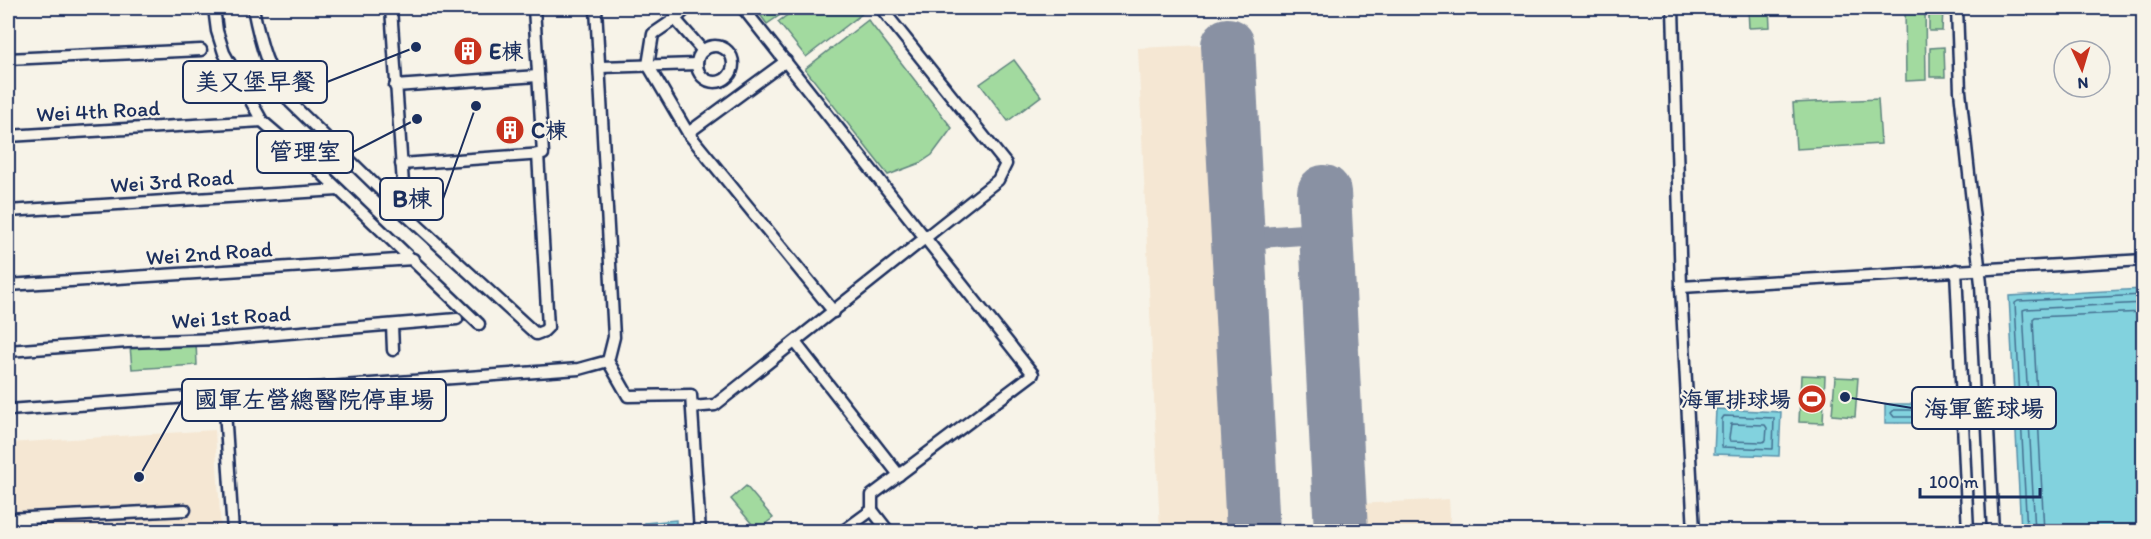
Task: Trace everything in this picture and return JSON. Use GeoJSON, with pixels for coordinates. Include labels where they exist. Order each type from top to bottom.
{"type":"FeatureCollection","features":[{"type":"Feature","properties":{"kind":"street"},"geometry":{"type":"LineString","coordinates":[[214,8],[217,31],[224,53],[262,121],[312,164],[479,324]]}},
{"type":"Feature","properties":{"kind":"street"},"geometry":{"type":"LineString","coordinates":[[253,8],[267,63],[282,91],[405,214],[536,334],[548,327],[548,318],[534,8]]}},
{"type":"Feature","properties":{"kind":"street"},"geometry":{"type":"LineString","coordinates":[[391,8],[405,214]]}},
{"type":"Feature","properties":{"kind":"street"},"geometry":{"type":"LineString","coordinates":[[596,8],[614,337],[608,361],[628,396],[691,395],[700,531]]}},
{"type":"Feature","properties":{"kind":"street"},"geometry":{"type":"LineString","coordinates":[[687,8],[653,34],[648,65],[688,133],[834,312]]}},
{"type":"Feature","properties":{"kind":"street"},"geometry":{"type":"LineString","coordinates":[[743,8],[1032,374],[872,495],[872,510],[889,531]]}},
{"type":"Feature","properties":{"kind":"street"},"geometry":{"type":"LineString","coordinates":[[692,407],[715,405],[998,180],[1006,164],[881,8]]}},
{"type":"Feature","properties":{"kind":"street"},"geometry":{"type":"LineString","coordinates":[[1673,8],[1681,286],[1694,531]]}},
{"type":"Feature","properties":{"kind":"street"},"geometry":{"type":"LineString","coordinates":[[1957,8],[1960,91],[1979,268],[1993,531]]}},
{"type":"Feature","properties":{"kind":"street"},"geometry":{"type":"LineString","coordinates":[[675,19],[703,51]]}},
{"type":"Feature","properties":{"kind":"street"},"geometry":{"type":"LineString","coordinates":[[718,46],[728,51],[733,61],[728,76],[717,81],[706,79],[697,64],[703,51],[718,46]]}},
{"type":"Feature","properties":{"kind":"street"},"geometry":{"type":"LineString","coordinates":[[8,59],[201,50]]}},
{"type":"Feature","properties":{"kind":"street"},"geometry":{"type":"LineString","coordinates":[[688,133],[786,61]]}},
{"type":"Feature","properties":{"kind":"street"},"geometry":{"type":"LineString","coordinates":[[600,67],[697,64]]}},
{"type":"Feature","properties":{"kind":"street"},"geometry":{"type":"LineString","coordinates":[[395,86],[538,76]]}},
{"type":"Feature","properties":{"kind":"street"},"geometry":{"type":"LineString","coordinates":[[728,76],[741,94]]}},
{"type":"Feature","properties":{"kind":"street","name":"Wei 4th Road"},"geometry":{"type":"LineString","coordinates":[[8,136],[262,121]]}},
{"type":"Feature","properties":{"kind":"street"},"geometry":{"type":"LineString","coordinates":[[401,164],[541,154]]}},
{"type":"Feature","properties":{"kind":"street","name":"Wei 3rd Road"},"geometry":{"type":"LineString","coordinates":[[8,211],[338,190]]}},
{"type":"Feature","properties":{"kind":"street","name":"Wei 2nd Road"},"geometry":{"type":"LineString","coordinates":[[8,285],[413,259]]}},
{"type":"Feature","properties":{"kind":"street"},"geometry":{"type":"LineString","coordinates":[[1681,286],[2144,260]]}},
{"type":"Feature","properties":{"kind":"street"},"geometry":{"type":"LineString","coordinates":[[1956,270],[1968,531]]}},
{"type":"Feature","properties":{"kind":"street","name":"Wei 1st Road"},"geometry":{"type":"LineString","coordinates":[[8,351],[218,339],[457,319]]}},
{"type":"Feature","properties":{"kind":"street"},"geometry":{"type":"LineString","coordinates":[[392,325],[393,350]]}},
{"type":"Feature","properties":{"kind":"street"},"geometry":{"type":"LineString","coordinates":[[795,342],[899,475]]}},
{"type":"Feature","properties":{"kind":"street"},"geometry":{"type":"LineString","coordinates":[[8,410],[579,369],[608,361]]}},
{"type":"Feature","properties":{"kind":"street"},"geometry":{"type":"LineString","coordinates":[[224,395],[233,531]]}},
{"type":"Feature","properties":{"kind":"street"},"geometry":{"type":"LineString","coordinates":[[8,519],[185,510]]}},
{"type":"Feature","properties":{"kind":"street"},"geometry":{"type":"LineString","coordinates":[[842,531],[872,510]]}},
{"type":"Feature","properties":{"kind":"shaded area"},"geometry":{"type":"Polygon","coordinates":[[[1223,44],[1245,531],[1160,531],[1138,48],[1223,44]]]}},
{"type":"Feature","properties":{"kind":"shaded area"},"geometry":{"type":"Polygon","coordinates":[[[215,430],[221,531],[8,532],[8,443],[215,430]]]}},
{"type":"Feature","properties":{"kind":"shaded area"},"geometry":{"type":"Polygon","coordinates":[[[1449,499],[1451,531],[1341,531],[1339,505],[1449,499]]]}},
{"type":"Feature","properties":{"kind":"green space"},"geometry":{"type":"Polygon","coordinates":[[[755,8],[779,8],[783,13],[767,24],[755,8]]]}},
{"type":"Feature","properties":{"kind":"green space"},"geometry":{"type":"Polygon","coordinates":[[[797,8],[858,8],[863,13],[806,57],[778,22],[797,8]]]}},
{"type":"Feature","properties":{"kind":"green space"},"geometry":{"type":"Polygon","coordinates":[[[1748,8],[1769,8],[1770,27],[1749,28],[1748,8]]]}},
{"type":"Feature","properties":{"kind":"green space"},"geometry":{"type":"Polygon","coordinates":[[[1905,8],[1925,8],[1926,80],[1906,81],[1905,8]]]}},
{"type":"Feature","properties":{"kind":"green space"},"geometry":{"type":"Polygon","coordinates":[[[1929,8],[1943,8],[1942,31],[1929,31],[1929,8]]]}},
{"type":"Feature","properties":{"kind":"green space"},"geometry":{"type":"Polygon","coordinates":[[[868,20],[952,128],[932,155],[920,163],[888,175],[805,69],[868,20]]]}},
{"type":"Feature","properties":{"kind":"green space"},"geometry":{"type":"Polygon","coordinates":[[[1944,47],[1945,77],[1930,77],[1930,48],[1944,47]]]}},
{"type":"Feature","properties":{"kind":"green space"},"geometry":{"type":"Polygon","coordinates":[[[1014,60],[1041,96],[1008,121],[980,84],[1014,60]]]}},
{"type":"Feature","properties":{"kind":"green space"},"geometry":{"type":"Polygon","coordinates":[[[1878,99],[1881,144],[1796,149],[1793,103],[1878,99]]]}},
{"type":"Feature","properties":{"kind":"green space"},"geometry":{"type":"Polygon","coordinates":[[[196,342],[197,365],[132,369],[130,346],[196,342]]]}},
{"type":"Feature","properties":{"kind":"green space","name":"海軍排球場"},"geometry":{"type":"Polygon","coordinates":[[[1801,375],[1825,376],[1823,423],[1799,422],[1801,375]]]}},
{"type":"Feature","properties":{"kind":"green space"},"geometry":{"type":"Polygon","coordinates":[[[1835,377],[1858,378],[1855,417],[1832,415],[1835,377]]]}},
{"type":"Feature","properties":{"kind":"green space"},"geometry":{"type":"Polygon","coordinates":[[[746,486],[773,518],[757,530],[731,499],[746,486]]]}},
{"type":"Feature","properties":{"kind":"water"},"geometry":{"type":"Polygon","coordinates":[[[2143,289],[2143,531],[2021,531],[2009,296],[2143,289]]]}},
{"type":"Feature","properties":{"kind":"water"},"geometry":{"type":"Polygon","coordinates":[[[1885,404],[1924,404],[1924,423],[1885,423],[1885,404]]]}},
{"type":"Feature","properties":{"kind":"water"},"geometry":{"type":"Polygon","coordinates":[[[1716,409],[1781,412],[1779,456],[1714,454],[1716,409]]]}},
{"type":"Feature","properties":{"kind":"water"},"geometry":{"type":"Polygon","coordinates":[[[676,520],[676,531],[646,531],[645,523],[676,520]]]}},
{"type":"Feature","properties":{"kind":"taxiway"},"geometry":{"type":"LineString","coordinates":[[1238,239],[1325,233]]}},
{"type":"Feature","properties":{"kind":"runway"},"geometry":{"type":"LineString","coordinates":[[1228,45],[1253,532]]}},
{"type":"Feature","properties":{"kind":"runway"},"geometry":{"type":"LineString","coordinates":[[1324,192],[1341,532]]}},
{"type":"Feature","properties":{"kind":"place","name":"美又堡早餐"},"geometry":{"type":"Point","coordinates":[416,47]}},
{"type":"Feature","properties":{"kind":"place","name":"E棟"},"geometry":{"type":"Point","coordinates":[468,51]}},
{"type":"Feature","properties":{"kind":"place","name":"B棟"},"geometry":{"type":"Point","coordinates":[476,106]}},
{"type":"Feature","properties":{"kind":"place","name":"管理室"},"geometry":{"type":"Point","coordinates":[417,119]}},
{"type":"Feature","properties":{"kind":"place","name":"C棟"},"geometry":{"type":"Point","coordinates":[510,130]}},
{"type":"Feature","properties":{"kind":"place","name":"海軍籃球場"},"geometry":{"type":"Point","coordinates":[1845,397]}},
{"type":"Feature","properties":{"kind":"place","name":"海軍排球場"},"geometry":{"type":"Point","coordinates":[1812,399]}},
{"type":"Feature","properties":{"kind":"place","name":"國軍左營總醫院停車場"},"geometry":{"type":"Point","coordinates":[139,477]}}]}
